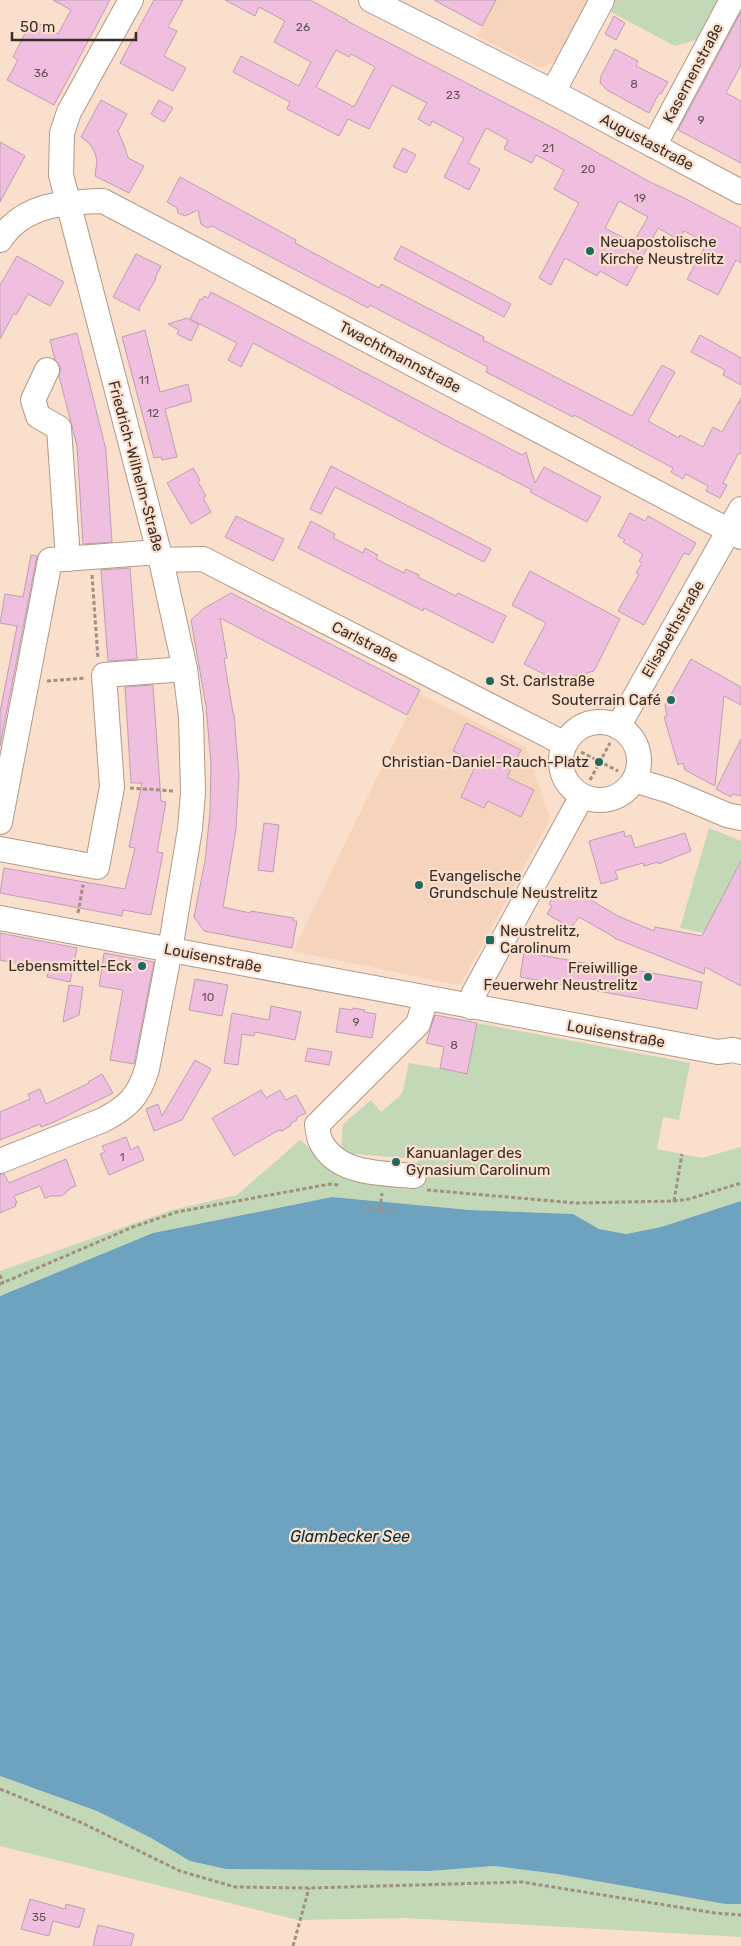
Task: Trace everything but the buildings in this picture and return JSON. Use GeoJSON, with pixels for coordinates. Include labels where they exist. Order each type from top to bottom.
{"type":"FeatureCollection","features":[{"type":"Feature","properties":{"kind":"street","name":"Friedrich-Wilhelm-Straße"},"geometry":{"type":"LineString","coordinates":[[0,1161],[103,1120],[116,1113],[136,1096],[143,1083],[147,1069],[170,950],[190,829],[193,758],[185,669],[160,556],[62,174],[62,133],[68,112],[131,0]]}},
{"type":"Feature","properties":{"kind":"street","name":"Augustastraße"},"geometry":{"type":"LineString","coordinates":[[371,0],[553,92],[741,192]]}},
{"type":"Feature","properties":{"kind":"street"},"geometry":{"type":"LineString","coordinates":[[553,92],[602,0]]}},
{"type":"Feature","properties":{"kind":"street","name":"Kasernenstraße"},"geometry":{"type":"LineString","coordinates":[[654,146],[732,0]]}},
{"type":"Feature","properties":{"kind":"street","name":"Twachtmannstraße"},"geometry":{"type":"LineString","coordinates":[[0,240],[15,221],[27,214],[68,202],[103,201],[735,534]]}},
{"type":"Feature","properties":{"kind":"street"},"geometry":{"type":"LineString","coordinates":[[47,370],[33,400],[38,416],[59,428],[68,559]]}},
{"type":"Feature","properties":{"kind":"street","name":"Elisabethstraße"},"geometry":{"type":"LineString","coordinates":[[614,735],[735,534],[741,509]]}},
{"type":"Feature","properties":{"kind":"street","name":"Carlstraße"},"geometry":{"type":"LineString","coordinates":[[27,682],[50,560],[91,557],[160,556],[203,559],[573,748]]}},
{"type":"Feature","properties":{"kind":"street"},"geometry":{"type":"LineString","coordinates":[[0,849],[97,866],[112,787],[102,676],[185,669]]}},
{"type":"Feature","properties":{"kind":"street"},"geometry":{"type":"LineString","coordinates":[[0,822],[27,682]]}},
{"type":"Feature","properties":{"kind":"street"},"geometry":{"type":"LineString","coordinates":[[586,788],[572,788],[563,773],[562,755],[573,748],[572,734],[582,727],[594,723],[606,723],[614,735],[628,734],[635,744],[638,768],[626,776]]}},
{"type":"Feature","properties":{"kind":"street"},"geometry":{"type":"LineString","coordinates":[[586,788],[593,800],[605,800],[617,796],[627,789],[626,776]]}},
{"type":"Feature","properties":{"kind":"street"},"geometry":{"type":"LineString","coordinates":[[626,776],[670,791],[727,815],[741,818]]}},
{"type":"Feature","properties":{"kind":"street"},"geometry":{"type":"LineString","coordinates":[[471,1007],[474,994],[586,788]]}},
{"type":"Feature","properties":{"kind":"street","name":"Louisenstraße"},"geometry":{"type":"LineString","coordinates":[[0,918],[471,1007],[730,1052],[729,1058],[741,1061]]}},
{"type":"Feature","properties":{"kind":"street"},"geometry":{"type":"LineString","coordinates":[[417,1183],[344,1165],[331,1155],[320,1140],[317,1124],[418,1024],[426,998]]}},
{"type":"Feature","properties":{"kind":"path"},"geometry":{"type":"LineString","coordinates":[[27,682],[102,676],[91,557]]}},
{"type":"Feature","properties":{"kind":"path"},"geometry":{"type":"LineString","coordinates":[[586,788],[614,735]]}},
{"type":"Feature","properties":{"kind":"path"},"geometry":{"type":"LineString","coordinates":[[573,748],[626,776]]}},
{"type":"Feature","properties":{"kind":"path"},"geometry":{"type":"LineString","coordinates":[[112,787],[193,792]]}},
{"type":"Feature","properties":{"kind":"path"},"geometry":{"type":"LineString","coordinates":[[75,932],[87,864]]}},
{"type":"Feature","properties":{"kind":"path"},"geometry":{"type":"LineString","coordinates":[[674,1201],[682,1154]]}},
{"type":"Feature","properties":{"kind":"path"},"geometry":{"type":"LineString","coordinates":[[417,1183],[576,1202],[674,1201],[688,1199],[741,1183]]}},
{"type":"Feature","properties":{"kind":"path"},"geometry":{"type":"LineString","coordinates":[[0,1275],[2,1283],[133,1227],[177,1212],[330,1184],[347,1185]]}},
{"type":"Feature","properties":{"kind":"path"},"geometry":{"type":"LineString","coordinates":[[380,1209],[382,1187]]}},
{"type":"Feature","properties":{"kind":"path"},"geometry":{"type":"LineString","coordinates":[[366,1208],[395,1211]]}},
{"type":"Feature","properties":{"kind":"path"},"geometry":{"type":"LineString","coordinates":[[0,1789],[80,1822],[180,1871],[235,1887],[309,1888],[522,1882],[715,1913],[741,1915]]}},
{"type":"Feature","properties":{"kind":"path"},"geometry":{"type":"LineString","coordinates":[[292,1946],[309,1888]]}},
{"type":"Feature","properties":{"kind":"shaded area"},"geometry":{"type":"Polygon","coordinates":[[[496,0],[591,0],[558,60],[540,68],[477,36],[496,0]]]}},
{"type":"Feature","properties":{"kind":"shaded area","name":"Evangelische Grundschule Neustrelitz"},"geometry":{"type":"Polygon","coordinates":[[[418,693],[526,747],[550,819],[462,982],[457,985],[293,951],[418,693]]]}},
{"type":"Feature","properties":{"kind":"green space"},"geometry":{"type":"Polygon","coordinates":[[[615,0],[721,0],[699,39],[675,46],[609,11],[615,0]]]}},
{"type":"Feature","properties":{"kind":"green space"},"geometry":{"type":"Polygon","coordinates":[[[709,828],[741,841],[741,861],[704,933],[680,928],[709,828]]]}},
{"type":"Feature","properties":{"kind":"green space"},"geometry":{"type":"Polygon","coordinates":[[[477,1023],[690,1063],[679,1120],[663,1117],[657,1149],[702,1158],[741,1147],[741,1201],[661,1227],[626,1234],[599,1229],[573,1214],[470,1210],[332,1197],[153,1233],[0,1296],[0,1271],[172,1210],[237,1195],[300,1140],[340,1175],[416,1181],[418,1159],[341,1153],[343,1124],[371,1100],[381,1112],[402,1094],[409,1063],[467,1073],[477,1023]]]}},
{"type":"Feature","properties":{"kind":"green space"},"geometry":{"type":"Polygon","coordinates":[[[0,1776],[97,1811],[151,1838],[190,1861],[226,1869],[430,1871],[494,1866],[557,1874],[725,1904],[741,1904],[741,1937],[406,1918],[298,1920],[0,1846],[0,1776]]]}},
{"type":"Feature","properties":{"kind":"water","name":"Glambecker See"},"geometry":{"type":"Polygon","coordinates":[[[332,1197],[470,1210],[573,1214],[599,1229],[626,1234],[661,1227],[741,1201],[741,1904],[725,1904],[557,1874],[494,1866],[430,1871],[226,1869],[190,1861],[151,1838],[97,1811],[0,1776],[0,1296],[153,1233],[332,1197]]]}},
{"type":"Feature","properties":{"kind":"place","name":"Neuapostolische Kirche Neustrelitz"},"geometry":{"type":"Point","coordinates":[590,251]}},
{"type":"Feature","properties":{"kind":"place","name":"St. Carlstraße"},"geometry":{"type":"Point","coordinates":[490,681]}},
{"type":"Feature","properties":{"kind":"place","name":"Souterrain Café"},"geometry":{"type":"Point","coordinates":[671,700]}},
{"type":"Feature","properties":{"kind":"place","name":"Christian-Daniel-Rauch-Platz"},"geometry":{"type":"Point","coordinates":[599,762]}},
{"type":"Feature","properties":{"kind":"place","name":"Evangelische Grundschule Neustrelitz"},"geometry":{"type":"Point","coordinates":[419,885]}},
{"type":"Feature","properties":{"kind":"place","name":"Neustrelitz, Carolinum"},"geometry":{"type":"Point","coordinates":[490,940]}},
{"type":"Feature","properties":{"kind":"place","name":"Lebensmittel-Eck"},"geometry":{"type":"Point","coordinates":[142,966]}},
{"type":"Feature","properties":{"kind":"place","name":"Freiwillige Feuerwehr Neustrelitz"},"geometry":{"type":"Point","coordinates":[648,977]}},
{"type":"Feature","properties":{"kind":"place","name":"Kanuanlager des Gynasium Carolinum"},"geometry":{"type":"Point","coordinates":[396,1162]}}]}
